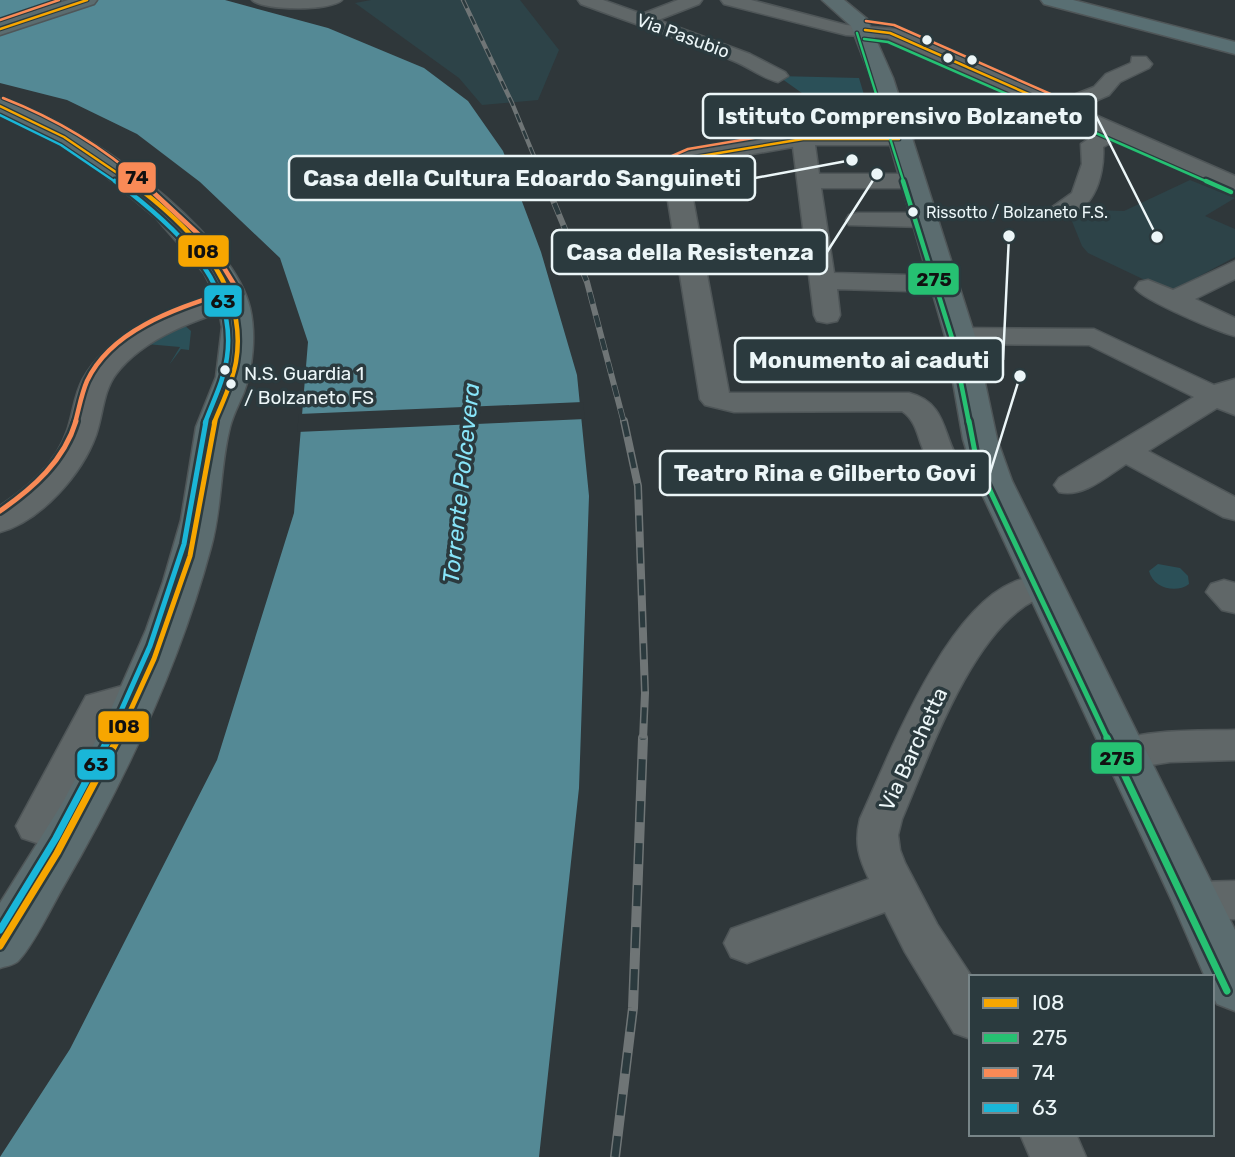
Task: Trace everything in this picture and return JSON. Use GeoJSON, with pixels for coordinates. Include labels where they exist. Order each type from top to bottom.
{"type":"FeatureCollection","features":[{"type":"Feature","properties":{"kind":"highway"},"geometry":{"type":"LineString","coordinates":[[1051,0],[1235,48]]}},
{"type":"Feature","properties":{"kind":"main road"},"geometry":{"type":"LineString","coordinates":[[0,29],[87,0]]}},
{"type":"Feature","properties":{"kind":"main road"},"geometry":{"type":"LineString","coordinates":[[832,0],[854,16],[865,30],[960,336],[980,439],[994,481],[1126,753],[1216,900],[1235,987]]}},
{"type":"Feature","properties":{"kind":"main road"},"geometry":{"type":"LineString","coordinates":[[0,106],[38,121],[115,169],[203,251],[233,299],[237,328],[232,378],[214,426],[201,514],[181,584],[141,695],[47,872],[0,946]]}},
{"type":"Feature","properties":{"kind":"street"},"geometry":{"type":"LineString","coordinates":[[261,0],[291,4],[333,0]]}},
{"type":"Feature","properties":{"kind":"street","name":"Via Pasubio"},"geometry":{"type":"LineString","coordinates":[[587,0],[743,58],[778,76]]}},
{"type":"Feature","properties":{"kind":"street"},"geometry":{"type":"LineString","coordinates":[[641,21],[693,0]]}},
{"type":"Feature","properties":{"kind":"street"},"geometry":{"type":"LineString","coordinates":[[730,0],[846,30],[890,33],[1235,184]]}},
{"type":"Feature","properties":{"kind":"street"},"geometry":{"type":"LineString","coordinates":[[994,481],[968,481],[953,472],[923,410],[909,402],[733,403],[715,399],[674,170],[678,163],[689,158],[803,139],[899,139],[914,129],[949,121],[1085,100],[1102,91],[1103,85],[1112,78],[1142,64],[1139,61]]}},
{"type":"Feature","properties":{"kind":"street"},"geometry":{"type":"LineString","coordinates":[[1063,208],[1082,197],[1093,164],[1092,144],[1115,132]]}},
{"type":"Feature","properties":{"kind":"street"},"geometry":{"type":"LineString","coordinates":[[803,139],[827,315]]}},
{"type":"Feature","properties":{"kind":"street"},"geometry":{"type":"LineString","coordinates":[[808,181],[914,181]]}},
{"type":"Feature","properties":{"kind":"street"},"geometry":{"type":"LineString","coordinates":[[858,220],[925,220]]}},
{"type":"Feature","properties":{"kind":"street"},"geometry":{"type":"LineString","coordinates":[[1173,300],[1235,269]]}},
{"type":"Feature","properties":{"kind":"street"},"geometry":{"type":"LineString","coordinates":[[823,281],[943,284]]}},
{"type":"Feature","properties":{"kind":"street"},"geometry":{"type":"LineString","coordinates":[[1148,288],[1235,328]]}},
{"type":"Feature","properties":{"kind":"street"},"geometry":{"type":"LineString","coordinates":[[0,521],[21,508],[61,471],[80,439],[97,380],[110,364],[165,323],[233,299]]}},
{"type":"Feature","properties":{"kind":"street"},"geometry":{"type":"LineString","coordinates":[[960,336],[1094,337],[1229,396]]}},
{"type":"Feature","properties":{"kind":"street"},"geometry":{"type":"LineString","coordinates":[[1070,485],[1125,451],[1229,396]]}},
{"type":"Feature","properties":{"kind":"street"},"geometry":{"type":"LineString","coordinates":[[1125,451],[1235,510]]}},
{"type":"Feature","properties":{"kind":"street","name":"Via Barchetta"},"geometry":{"type":"LineString","coordinates":[[969,1014],[921,938],[895,889],[878,850],[877,835],[881,819],[949,672],[983,626],[1009,601],[1023,591],[1043,586]]}},
{"type":"Feature","properties":{"kind":"street"},"geometry":{"type":"LineString","coordinates":[[37,826],[100,706],[141,695]]}},
{"type":"Feature","properties":{"kind":"street"},"geometry":{"type":"LineString","coordinates":[[1126,753],[1170,747],[1235,745]]}},
{"type":"Feature","properties":{"kind":"street"},"geometry":{"type":"LineString","coordinates":[[747,943],[895,889]]}},
{"type":"Feature","properties":{"kind":"street"},"geometry":{"type":"LineString","coordinates":[[1047,1136],[1060,1157]]}},
{"type":"Feature","properties":{"kind":"shaded area"},"geometry":{"type":"Polygon","coordinates":[[[371,0],[520,0],[559,50],[538,100],[482,105],[459,78],[355,3],[371,0]]]}},
{"type":"Feature","properties":{"kind":"shaded area"},"geometry":{"type":"Polygon","coordinates":[[[778,76],[859,78],[874,128],[851,128],[778,76]]]}},
{"type":"Feature","properties":{"kind":"shaded area"},"geometry":{"type":"Polygon","coordinates":[[[1190,180],[1235,198],[1205,216],[1235,229],[1235,257],[1170,292],[1088,253],[1082,246],[1067,209],[1124,211],[1190,180]]]}},
{"type":"Feature","properties":{"kind":"shaded area"},"geometry":{"type":"Polygon","coordinates":[[[183,324],[191,331],[189,350],[181,349],[169,365],[180,347],[146,344],[183,324]]]}},
{"type":"Feature","properties":{"kind":"shaded area"},"geometry":{"type":"Polygon","coordinates":[[[1158,564],[1180,568],[1188,576],[1189,584],[1172,589],[1155,582],[1149,571],[1158,564]]]}},
{"type":"Feature","properties":{"kind":"water","name":"Torrente Polcevera"},"geometry":{"type":"Polygon","coordinates":[[[0,0],[225,0],[328,28],[424,68],[468,101],[503,151],[541,252],[577,375],[589,496],[579,788],[539,1157],[0,1157],[70,1049],[217,760],[294,513],[308,342],[280,258],[200,182],[137,134],[67,100],[0,83],[0,0]]]}},
{"type":"Feature","properties":{"kind":"pier"},"geometry":{"type":"Polygon","coordinates":[[[583,402],[585,419],[297,432],[299,414],[583,402]]]}},
{"type":"Feature","properties":{"kind":"railway"},"geometry":{"type":"LineString","coordinates":[[463,0],[512,103],[545,183]]}},
{"type":"Feature","properties":{"kind":"railway"},"geometry":{"type":"LineString","coordinates":[[545,181],[587,282],[624,423]]}},
{"type":"Feature","properties":{"kind":"railway"},"geometry":{"type":"LineString","coordinates":[[624,421],[638,486],[645,693],[643,740]]}},
{"type":"Feature","properties":{"kind":"railway"},"geometry":{"type":"LineString","coordinates":[[615,1157],[633,1008],[643,738]]}},
{"type":"Feature","properties":{"kind":"transit line","name":"74"},"geometry":{"type":"LineString","coordinates":[[0,20],[59,0]]}},
{"type":"Feature","properties":{"kind":"transit line","name":"I08"},"geometry":{"type":"LineString","coordinates":[[0,29],[87,0]]}},
{"type":"Feature","properties":{"kind":"transit line","name":"74"},"geometry":{"type":"LineString","coordinates":[[866,21],[894,25],[1055,96]]}},
{"type":"Feature","properties":{"kind":"transit line","name":"I08"},"geometry":{"type":"LineString","coordinates":[[865,30],[890,33],[1051,104]]}},
{"type":"Feature","properties":{"kind":"transit line","name":"275"},"geometry":{"type":"LineString","coordinates":[[857,33],[952,338],[977,463],[1227,991]]}},
{"type":"Feature","properties":{"kind":"transit line","name":"275"},"geometry":{"type":"LineString","coordinates":[[864,39],[888,42],[1231,192]]}},
{"type":"Feature","properties":{"kind":"transit line","name":"74"},"geometry":{"type":"LineString","coordinates":[[3,98],[42,113],[120,162],[210,245],[240,294]]}},
{"type":"Feature","properties":{"kind":"transit line","name":"I08"},"geometry":{"type":"LineString","coordinates":[[0,106],[64,137],[100,160],[169,214],[198,244],[220,274],[234,303],[238,336],[231,382],[209,442],[190,556],[154,659],[83,806],[0,946]]}},
{"type":"Feature","properties":{"kind":"transit line","name":"63"},"geometry":{"type":"LineString","coordinates":[[0,115],[28,127],[96,167],[163,220],[191,249],[212,278],[225,306],[229,335],[224,376],[201,439],[184,544],[150,646],[82,791],[0,930]]}},
{"type":"Feature","properties":{"kind":"transit line","name":"74"},"geometry":{"type":"LineString","coordinates":[[666,170],[672,156],[688,149],[802,130],[899,130]]}},
{"type":"Feature","properties":{"kind":"transit line","name":"I08"},"geometry":{"type":"LineString","coordinates":[[674,173],[678,163],[689,158],[803,139],[899,139]]}},
{"type":"Feature","properties":{"kind":"transit line","name":"74"},"geometry":{"type":"LineString","coordinates":[[0,511],[34,485],[62,453],[74,427],[87,382],[102,359],[116,345],[152,321],[230,291]]}},
{"type":"Feature","properties":{"kind":"place","name":"Casa della Cultura Edoardo Sanguineti"},"geometry":{"type":"Point","coordinates":[852,160]}},
{"type":"Feature","properties":{"kind":"place","name":"Casa della Resistenza"},"geometry":{"type":"Point","coordinates":[877,174]}},
{"type":"Feature","properties":{"kind":"place","name":"Rissotto / Bolzaneto F.S."},"geometry":{"type":"Point","coordinates":[913,212]}},
{"type":"Feature","properties":{"kind":"place","name":"Monumento ai caduti"},"geometry":{"type":"Point","coordinates":[1009,236]}},
{"type":"Feature","properties":{"kind":"place","name":"Istituto Comprensivo Bolzaneto"},"geometry":{"type":"Point","coordinates":[1157,237]}},
{"type":"Feature","properties":{"kind":"place","name":"Teatro Rina e Gilberto Govi"},"geometry":{"type":"Point","coordinates":[1020,376]}},
{"type":"Feature","properties":{"kind":"place","name":"N.S. Guardia 1 / Bolzaneto FS"},"geometry":{"type":"Point","coordinates":[231,384]}}]}
